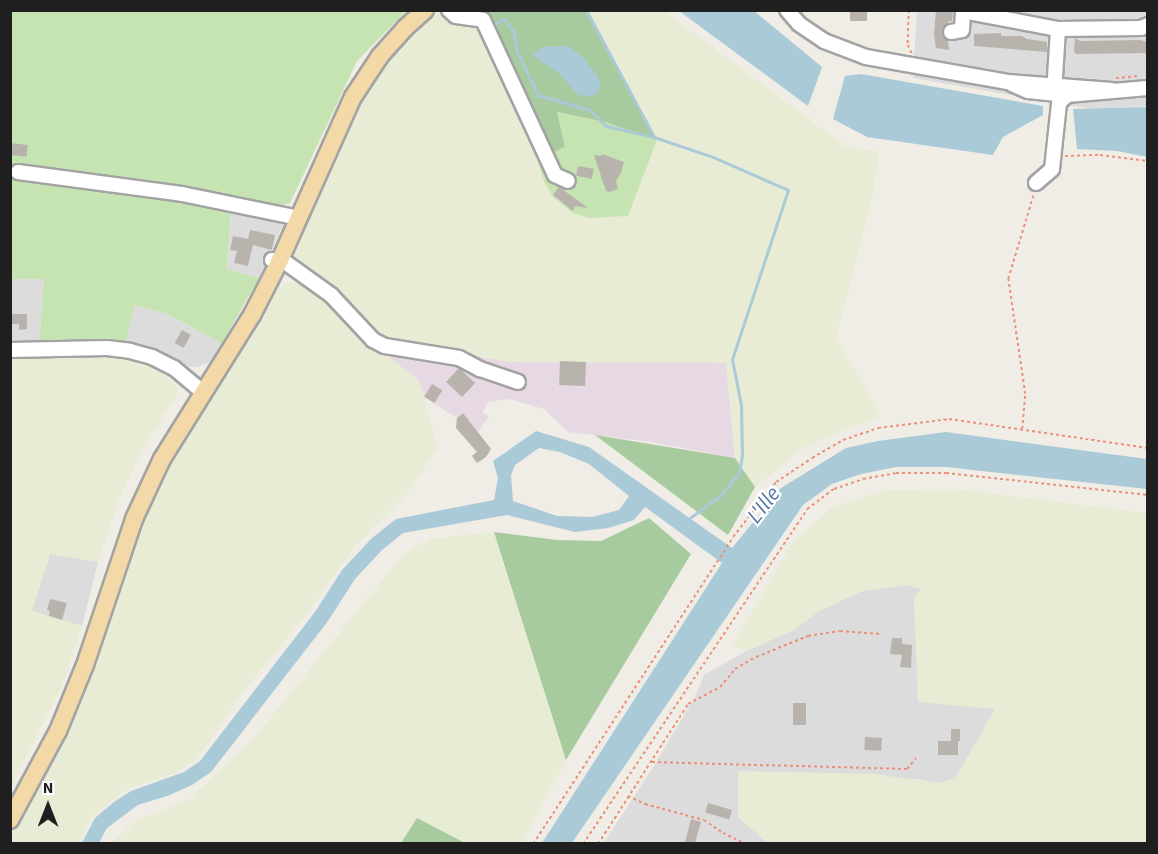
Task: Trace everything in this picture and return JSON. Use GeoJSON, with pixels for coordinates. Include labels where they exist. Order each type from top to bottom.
{"type":"FeatureCollection","features":[{"type":"Feature","properties":{"kind":"main road"},"geometry":{"type":"LineString","coordinates":[[10,820],[27,783],[58,731],[97,619],[159,457],[203,392],[299,218],[356,85],[386,49],[425,10]]}},
{"type":"Feature","properties":{"kind":"street"},"geometry":{"type":"LineString","coordinates":[[449,10],[456,16],[483,20],[555,175],[568,181]]}},
{"type":"Feature","properties":{"kind":"street"},"geometry":{"type":"LineString","coordinates":[[787,10],[800,24],[824,41],[844,51],[901,64],[1008,82],[1062,88],[1112,90],[1148,88]]}},
{"type":"Feature","properties":{"kind":"street"},"geometry":{"type":"LineString","coordinates":[[951,32],[962,30],[963,11],[1058,29],[1141,28],[1148,25]]}},
{"type":"Feature","properties":{"kind":"street"},"geometry":{"type":"LineString","coordinates":[[1036,183],[1052,169],[1054,156],[1062,88],[1058,29]]}},
{"type":"Feature","properties":{"kind":"street"},"geometry":{"type":"LineString","coordinates":[[18,172],[182,194],[299,218]]}},
{"type":"Feature","properties":{"kind":"street"},"geometry":{"type":"LineString","coordinates":[[276,260],[331,295],[373,340],[385,346],[459,358],[480,369],[518,382]]}},
{"type":"Feature","properties":{"kind":"street"},"geometry":{"type":"LineString","coordinates":[[10,350],[107,348],[130,351],[152,357],[174,368],[203,392]]}},
{"type":"Feature","properties":{"kind":"path"},"geometry":{"type":"LineString","coordinates":[[909,10],[908,45],[914,60]]}},
{"type":"Feature","properties":{"kind":"path"},"geometry":{"type":"LineString","coordinates":[[1054,156],[1100,155],[1148,161]]}},
{"type":"Feature","properties":{"kind":"path"},"geometry":{"type":"LineString","coordinates":[[1022,430],[1026,394],[1008,279],[1036,183]]}},
{"type":"Feature","properties":{"kind":"path"},"geometry":{"type":"LineString","coordinates":[[533,843],[734,537],[776,482],[843,440],[878,428],[949,419],[1148,448]]}},
{"type":"Feature","properties":{"kind":"path"},"geometry":{"type":"LineString","coordinates":[[583,843],[807,509],[834,489],[863,479],[896,472],[946,473],[1148,495]]}},
{"type":"Feature","properties":{"kind":"path"},"geometry":{"type":"LineString","coordinates":[[598,843],[688,704],[720,687],[735,669],[756,657],[823,632],[881,634]]}},
{"type":"Feature","properties":{"kind":"path"},"geometry":{"type":"LineString","coordinates":[[651,762],[907,769],[916,758]]}},
{"type":"Feature","properties":{"kind":"path"},"geometry":{"type":"LineString","coordinates":[[628,795],[645,804],[704,820],[723,833],[746,843]]}},
{"type":"Feature","properties":{"kind":"shaded area"},"geometry":{"type":"Polygon","coordinates":[[[917,11],[1147,11],[1147,106],[1091,109],[913,78],[917,11]]]}},
{"type":"Feature","properties":{"kind":"shaded area"},"geometry":{"type":"Polygon","coordinates":[[[232,206],[285,221],[259,278],[227,270],[232,206]]]}},
{"type":"Feature","properties":{"kind":"shaded area"},"geometry":{"type":"Polygon","coordinates":[[[11,279],[44,279],[39,346],[11,346],[11,279]]]}},
{"type":"Feature","properties":{"kind":"shaded area"},"geometry":{"type":"Polygon","coordinates":[[[135,305],[167,314],[222,343],[211,362],[198,367],[189,367],[124,347],[135,305]]]}},
{"type":"Feature","properties":{"kind":"shaded area"},"geometry":{"type":"Polygon","coordinates":[[[380,338],[509,362],[726,362],[735,458],[651,442],[568,432],[544,409],[509,399],[488,402],[483,413],[489,416],[478,432],[463,413],[457,418],[424,397],[419,381],[385,354],[380,338]]]}},
{"type":"Feature","properties":{"kind":"shaded area"},"geometry":{"type":"Polygon","coordinates":[[[50,554],[98,562],[82,626],[31,611],[50,554]]]}},
{"type":"Feature","properties":{"kind":"shaded area"},"geometry":{"type":"Polygon","coordinates":[[[908,585],[922,589],[914,598],[916,633],[996,708],[955,779],[937,783],[916,779],[738,817],[768,843],[603,844],[652,769],[696,695],[704,675],[746,651],[794,630],[819,611],[862,591],[908,585]]]}},
{"type":"Feature","properties":{"kind":"green space"},"geometry":{"type":"Polygon","coordinates":[[[11,11],[406,11],[357,61],[290,203],[279,206],[232,197],[227,269],[259,278],[222,343],[167,314],[135,305],[124,347],[39,346],[44,279],[11,279],[11,11]]]}},
{"type":"Feature","properties":{"kind":"green space"},"geometry":{"type":"Polygon","coordinates":[[[433,11],[440,11],[451,18],[476,26],[537,159],[573,213],[589,218],[628,216],[657,140],[588,11],[664,11],[845,146],[879,152],[872,200],[836,337],[881,416],[804,447],[755,487],[735,458],[726,363],[509,362],[380,338],[353,304],[302,266],[291,253],[349,116],[371,79],[410,31],[433,11]]]}},
{"type":"Feature","properties":{"kind":"green space"},"geometry":{"type":"Polygon","coordinates":[[[479,11],[588,11],[657,140],[605,122],[557,112],[565,147],[538,159],[476,26],[479,11]]]}},
{"type":"Feature","properties":{"kind":"green space"},"geometry":{"type":"Polygon","coordinates":[[[557,112],[605,122],[657,140],[628,216],[589,218],[573,213],[554,198],[545,184],[537,159],[565,147],[557,112]]]}},
{"type":"Feature","properties":{"kind":"green space"},"geometry":{"type":"Polygon","coordinates":[[[288,282],[302,284],[324,299],[368,340],[419,381],[437,448],[412,488],[355,546],[308,613],[242,693],[197,759],[176,773],[127,789],[92,816],[80,843],[11,843],[10,833],[65,735],[136,527],[172,454],[274,289],[288,282]]]}},
{"type":"Feature","properties":{"kind":"green space"},"geometry":{"type":"Polygon","coordinates":[[[11,354],[106,355],[139,361],[162,373],[178,389],[175,398],[143,448],[118,502],[98,562],[50,554],[32,611],[82,626],[62,686],[11,787],[11,354]]]}},
{"type":"Feature","properties":{"kind":"green space"},"geometry":{"type":"Polygon","coordinates":[[[595,435],[735,458],[755,487],[728,535],[595,435]]]}},
{"type":"Feature","properties":{"kind":"green space"},"geometry":{"type":"Polygon","coordinates":[[[955,489],[1147,513],[1147,843],[768,843],[738,817],[738,771],[874,774],[937,783],[955,779],[995,709],[918,702],[914,598],[921,589],[908,585],[862,591],[819,611],[794,630],[746,651],[733,644],[793,542],[834,506],[888,490],[955,489]]]}},
{"type":"Feature","properties":{"kind":"green space"},"geometry":{"type":"Polygon","coordinates":[[[649,518],[691,554],[566,760],[494,532],[557,540],[601,541],[649,518]]]}},
{"type":"Feature","properties":{"kind":"green space"},"geometry":{"type":"Polygon","coordinates":[[[494,532],[566,760],[522,843],[465,843],[417,818],[401,843],[110,844],[137,820],[189,799],[253,739],[405,553],[431,539],[494,532]]]}},
{"type":"Feature","properties":{"kind":"green space"},"geometry":{"type":"Polygon","coordinates":[[[417,818],[465,843],[401,843],[417,818]]]}},
{"type":"Feature","properties":{"kind":"water"},"geometry":{"type":"Polygon","coordinates":[[[679,11],[754,11],[822,67],[808,106],[679,11]]]}},
{"type":"Feature","properties":{"kind":"water"},"geometry":{"type":"Polygon","coordinates":[[[545,47],[569,47],[583,57],[601,84],[598,93],[589,97],[578,95],[560,74],[533,56],[536,51],[545,47]]]}},
{"type":"Feature","properties":{"kind":"water"},"geometry":{"type":"Polygon","coordinates":[[[861,74],[1043,106],[1043,115],[1003,137],[993,155],[867,137],[833,119],[845,76],[861,74]]]}},
{"type":"Feature","properties":{"kind":"water"},"geometry":{"type":"Polygon","coordinates":[[[1147,107],[1147,157],[1117,151],[1077,149],[1073,109],[1147,107]]]}},
{"type":"Feature","properties":{"kind":"water"},"geometry":{"type":"Polygon","coordinates":[[[536,431],[589,447],[732,548],[781,488],[846,448],[878,441],[946,432],[1147,459],[1147,489],[946,467],[896,467],[861,474],[832,484],[803,505],[572,843],[542,843],[722,563],[645,507],[634,520],[608,528],[575,532],[507,515],[403,533],[382,550],[355,579],[328,621],[211,772],[192,785],[170,795],[138,805],[107,828],[99,843],[82,843],[95,818],[114,802],[131,791],[184,772],[200,761],[315,612],[342,570],[371,539],[396,519],[494,500],[498,478],[493,461],[536,431]],[[539,448],[515,465],[511,475],[513,501],[557,516],[592,517],[619,510],[629,496],[589,464],[560,452],[539,448]]]}},
{"type":"Feature","properties":{"kind":"building"},"geometry":{"type":"Polygon","coordinates":[[[850,10],[867,10],[867,21],[850,21],[850,10]]]}},
{"type":"Feature","properties":{"kind":"building"},"geometry":{"type":"Polygon","coordinates":[[[936,10],[953,10],[952,21],[949,21],[942,30],[948,41],[949,50],[936,48],[934,35],[936,10]]]}},
{"type":"Feature","properties":{"kind":"building"},"geometry":{"type":"Polygon","coordinates":[[[1001,33],[1001,36],[1022,36],[1047,42],[1047,52],[974,46],[974,34],[1001,33]]]}},
{"type":"Feature","properties":{"kind":"building"},"geometry":{"type":"Polygon","coordinates":[[[1075,38],[1080,41],[1140,40],[1148,42],[1148,53],[1076,54],[1074,51],[1075,38]]]}},
{"type":"Feature","properties":{"kind":"building"},"geometry":{"type":"Polygon","coordinates":[[[10,143],[28,145],[27,157],[10,155],[10,143]]]}},
{"type":"Feature","properties":{"kind":"building"},"geometry":{"type":"Polygon","coordinates":[[[602,154],[624,162],[616,181],[618,189],[609,192],[606,191],[594,155],[601,156],[602,154]]]}},
{"type":"Feature","properties":{"kind":"building"},"geometry":{"type":"Polygon","coordinates":[[[578,166],[594,169],[592,179],[576,176],[578,166]]]}},
{"type":"Feature","properties":{"kind":"building"},"geometry":{"type":"Polygon","coordinates":[[[559,187],[588,208],[575,206],[573,211],[553,195],[559,187]]]}},
{"type":"Feature","properties":{"kind":"building"},"geometry":{"type":"Polygon","coordinates":[[[250,230],[275,235],[272,250],[253,245],[248,266],[234,263],[237,251],[230,250],[233,236],[248,239],[250,230]]]}},
{"type":"Feature","properties":{"kind":"building"},"geometry":{"type":"Polygon","coordinates":[[[11,314],[27,314],[27,329],[19,330],[19,324],[11,324],[11,314]]]}},
{"type":"Feature","properties":{"kind":"building"},"geometry":{"type":"Polygon","coordinates":[[[182,330],[191,335],[183,348],[175,343],[182,330]]]}},
{"type":"Feature","properties":{"kind":"building"},"geometry":{"type":"Polygon","coordinates":[[[560,361],[586,362],[585,386],[559,385],[560,361]]]}},
{"type":"Feature","properties":{"kind":"building"},"geometry":{"type":"Polygon","coordinates":[[[459,368],[475,383],[462,397],[446,382],[459,368]]]}},
{"type":"Feature","properties":{"kind":"building"},"geometry":{"type":"Polygon","coordinates":[[[432,384],[442,390],[435,403],[424,397],[432,384]]]}},
{"type":"Feature","properties":{"kind":"building"},"geometry":{"type":"Polygon","coordinates":[[[463,413],[491,449],[486,457],[477,463],[472,456],[477,452],[456,428],[457,418],[463,413]]]}},
{"type":"Feature","properties":{"kind":"building"},"geometry":{"type":"Polygon","coordinates":[[[50,599],[67,603],[62,620],[49,616],[50,611],[47,610],[50,599]]]}},
{"type":"Feature","properties":{"kind":"building"},"geometry":{"type":"Polygon","coordinates":[[[892,638],[902,638],[902,644],[912,645],[911,668],[900,667],[902,655],[890,654],[892,638]]]}},
{"type":"Feature","properties":{"kind":"building"},"geometry":{"type":"Polygon","coordinates":[[[793,703],[806,703],[806,725],[793,725],[793,703]]]}},
{"type":"Feature","properties":{"kind":"building"},"geometry":{"type":"Polygon","coordinates":[[[951,729],[960,729],[960,741],[951,741],[951,729]]]}},
{"type":"Feature","properties":{"kind":"building"},"geometry":{"type":"Polygon","coordinates":[[[865,737],[882,738],[881,751],[864,750],[865,737]]]}},
{"type":"Feature","properties":{"kind":"building"},"geometry":{"type":"Polygon","coordinates":[[[938,741],[958,741],[958,755],[938,755],[938,741]]]}},
{"type":"Feature","properties":{"kind":"building"},"geometry":{"type":"Polygon","coordinates":[[[708,803],[732,810],[729,820],[705,813],[708,803]]]}},
{"type":"Feature","properties":{"kind":"building"},"geometry":{"type":"Polygon","coordinates":[[[691,819],[701,822],[695,843],[685,843],[691,819]]]}},
{"type":"Feature","properties":{"kind":"waterway"},"geometry":{"type":"LineString","coordinates":[[586,10],[654,137],[713,157],[788,190],[732,359],[741,405],[742,455],[739,473],[721,495],[687,520]]}},
{"type":"Feature","properties":{"kind":"waterway"},"geometry":{"type":"LineString","coordinates":[[490,26],[504,19],[514,33],[517,52],[538,95],[590,110],[606,126],[654,137]]}},
{"type":"Feature","properties":{"kind":"water label","name":"L'Ille"},"geometry":{"type":"Point","coordinates":[764,505]}}]}
